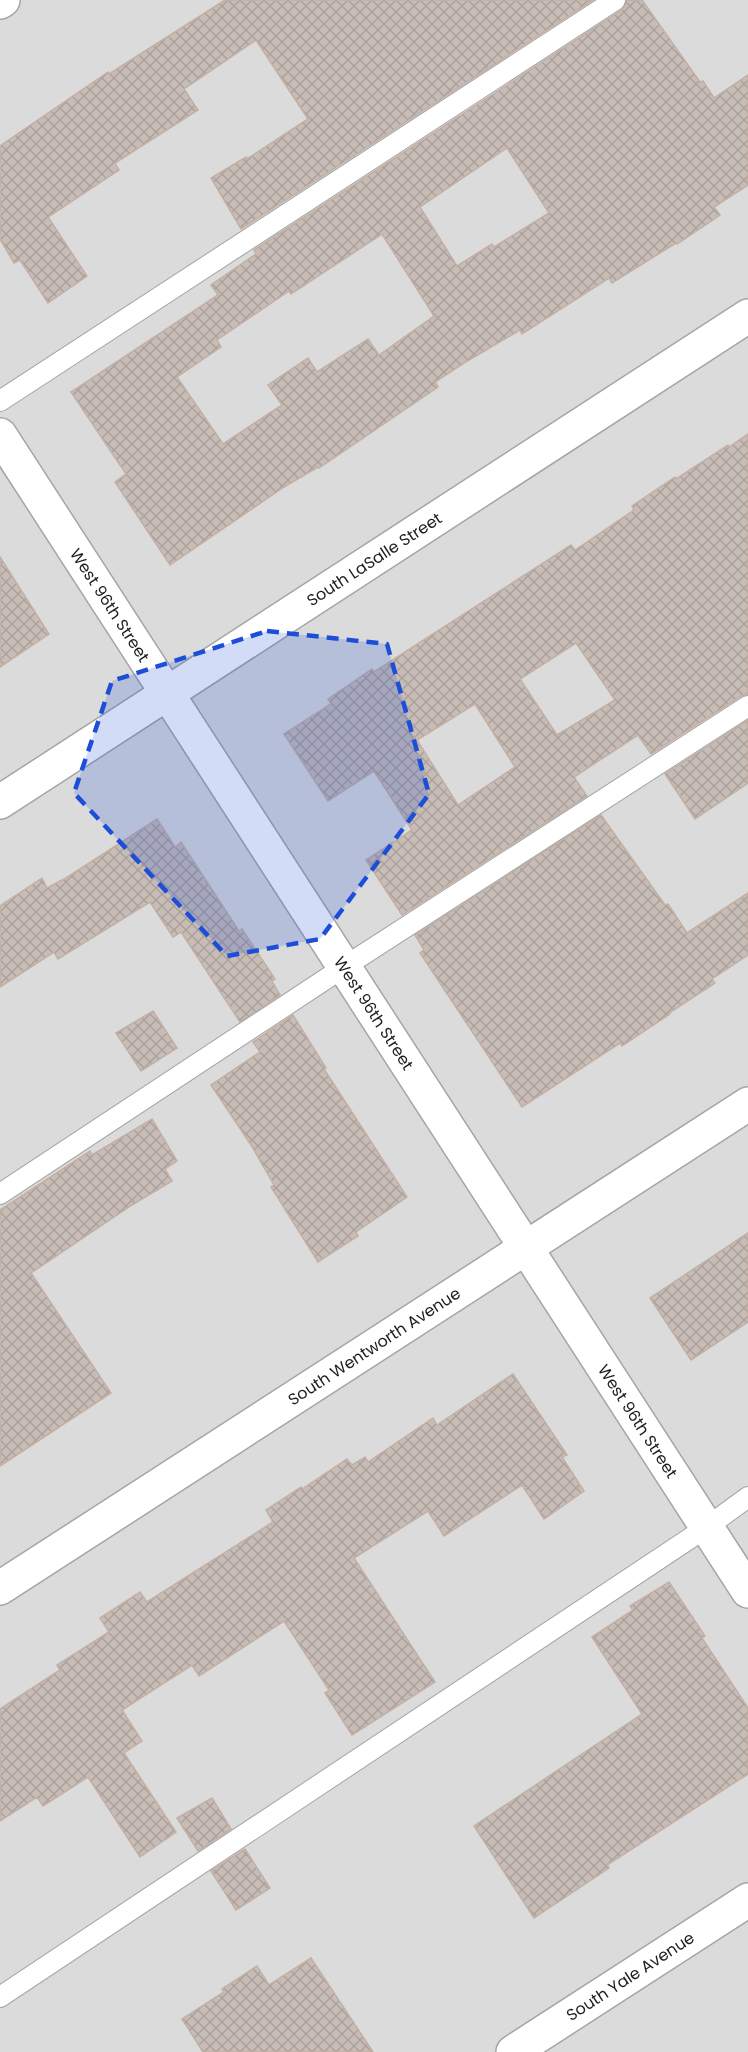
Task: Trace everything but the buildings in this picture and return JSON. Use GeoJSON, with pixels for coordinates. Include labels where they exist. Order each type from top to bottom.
{"type":"FeatureCollection","features":[{"type":"Feature","properties":{"kind":"street","name":"South LaSalle Street"},"geometry":{"type":"LineString","coordinates":[[0,802],[748,316]]}},
{"type":"Feature","properties":{"kind":"street","name":"West 96th Street"},"geometry":{"type":"LineString","coordinates":[[0,435],[748,1591]]}},
{"type":"Feature","properties":{"kind":"street","name":"South Wentworth Avenue"},"geometry":{"type":"LineString","coordinates":[[0,1588],[748,1104]]}},
{"type":"Feature","properties":{"kind":"street","name":"South Yale Avenue"},"geometry":{"type":"LineString","coordinates":[[513,2052],[748,1900]]}},
{"type":"Feature","properties":{"kind":"lane"},"geometry":{"type":"LineString","coordinates":[[0,401],[615,0]]}},
{"type":"Feature","properties":{"kind":"lane"},"geometry":{"type":"LineString","coordinates":[[0,1194],[344,967],[748,706]]}},
{"type":"Feature","properties":{"kind":"lane"},"geometry":{"type":"LineString","coordinates":[[0,1997],[707,1527],[748,1497]]}},
{"type":"Feature","properties":{"kind":"highlighted area"},"geometry":{"type":"Polygon","coordinates":[[[267,631],[387,644],[429,794],[320,939],[227,956],[74,793],[112,681],[267,631]]]}},
{"type":"Feature","properties":{"kind":"shaded area"},"geometry":{"type":"Polygon","coordinates":[[[0,0],[748,0],[748,2052],[0,2052],[0,0]]]}}]}
